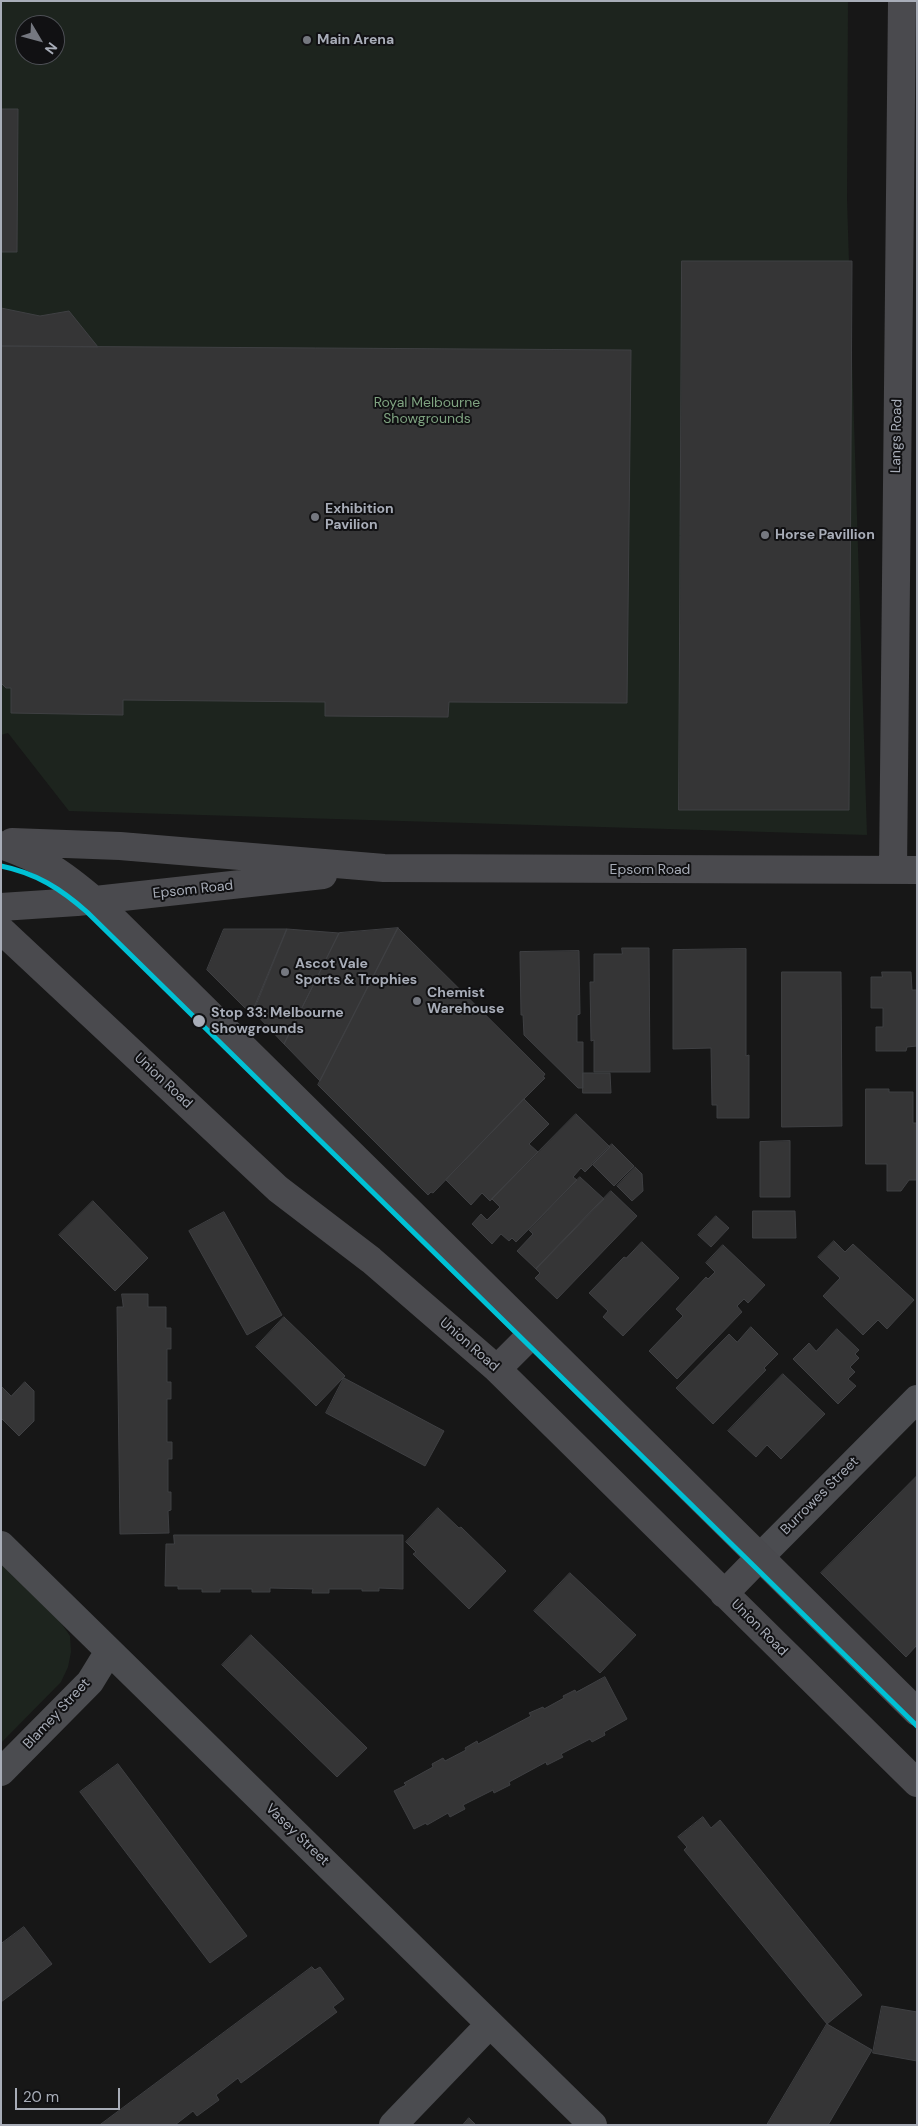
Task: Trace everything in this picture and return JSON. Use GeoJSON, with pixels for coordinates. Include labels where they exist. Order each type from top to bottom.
{"type":"FeatureCollection","features":[{"type":"Feature","properties":{"kind":"street","name":"Langs Road"},"geometry":{"type":"LineString","coordinates":[[902,1],[905,870]]}},
{"type":"Feature","properties":{"kind":"street","name":"Epsom Road"},"geometry":{"type":"LineString","coordinates":[[1,841],[120,846],[384,868],[905,870]]}},
{"type":"Feature","properties":{"kind":"street"},"geometry":{"type":"LineString","coordinates":[[1,845],[25,853],[53,867],[95,900],[717,1517],[917,1712]]}},
{"type":"Feature","properties":{"kind":"street","name":"Epsom Road"},"geometry":{"type":"LineString","coordinates":[[1,907],[95,900],[384,868]]}},
{"type":"Feature","properties":{"kind":"street","name":"Union Road"},"geometry":{"type":"LineString","coordinates":[[1,930],[278,1188],[371,1260],[496,1369],[917,1783]]}},
{"type":"Feature","properties":{"kind":"street"},"geometry":{"type":"LineString","coordinates":[[496,1369],[532,1334]]}},
{"type":"Feature","properties":{"kind":"street","name":"Burrowes Street"},"geometry":{"type":"LineString","coordinates":[[724,1594],[917,1399]]}},
{"type":"Feature","properties":{"kind":"street","name":"Vasey Street"},"geometry":{"type":"LineString","coordinates":[[1,1545],[593,2125]]}},
{"type":"Feature","properties":{"kind":"street","name":"Blamey Street"},"geometry":{"type":"LineString","coordinates":[[1,1772],[90,1682],[109,1652]]}},
{"type":"Feature","properties":{"kind":"street"},"geometry":{"type":"LineString","coordinates":[[393,2125],[490,2024]]}},
{"type":"Feature","properties":{"kind":"green space","name":"Royal Melbourne Showgrounds"},"geometry":{"type":"Polygon","coordinates":[[[1,1],[848,1],[847,199],[867,835],[69,811],[8,733],[1,735],[1,1]]]}},
{"type":"Feature","properties":{"kind":"green space"},"geometry":{"type":"Polygon","coordinates":[[[1,1561],[59,1620],[70,1636],[71,1652],[68,1667],[61,1682],[1,1743],[1,1561]]]}},
{"type":"Feature","properties":{"kind":"building"},"geometry":{"type":"Polygon","coordinates":[[[1,109],[18,109],[17,252],[1,252],[1,109]]]}},
{"type":"Feature","properties":{"kind":"building","name":"Horse Pavillion"},"geometry":{"type":"Polygon","coordinates":[[[682,261],[852,261],[849,810],[679,810],[682,261]]]}},
{"type":"Feature","properties":{"kind":"building"},"geometry":{"type":"Polygon","coordinates":[[[1,308],[40,316],[69,311],[98,347],[1,346],[1,308]]]}},
{"type":"Feature","properties":{"kind":"building","name":"Exhibition Pavilion"},"geometry":{"type":"Polygon","coordinates":[[[1,346],[631,350],[627,703],[449,702],[448,717],[325,716],[325,702],[123,700],[123,715],[11,713],[11,688],[6,688],[1,683],[1,346]]]}},
{"type":"Feature","properties":{"kind":"building","name":"Chemist Warehouse"},"geometry":{"type":"Polygon","coordinates":[[[398,928],[545,1074],[543,1077],[545,1078],[433,1193],[431,1192],[428,1195],[318,1085],[398,928]]]}},
{"type":"Feature","properties":{"kind":"building"},"geometry":{"type":"Polygon","coordinates":[[[398,928],[320,1081],[284,1044],[339,933],[398,928]]]}},
{"type":"Feature","properties":{"kind":"building"},"geometry":{"type":"Polygon","coordinates":[[[224,929],[287,929],[252,1015],[207,970],[224,929]]]}},
{"type":"Feature","properties":{"kind":"building"},"geometry":{"type":"Polygon","coordinates":[[[287,929],[339,933],[284,1044],[253,1011],[287,929]]]}},
{"type":"Feature","properties":{"kind":"building"},"geometry":{"type":"Polygon","coordinates":[[[622,948],[649,948],[650,1072],[594,1072],[594,1040],[591,1041],[590,982],[594,982],[594,954],[622,954],[622,948]]]}},
{"type":"Feature","properties":{"kind":"building"},"geometry":{"type":"Polygon","coordinates":[[[746,949],[746,1056],[749,1055],[749,1118],[717,1118],[717,1105],[712,1105],[711,1048],[673,1049],[673,950],[746,949]]]}},
{"type":"Feature","properties":{"kind":"building"},"geometry":{"type":"Polygon","coordinates":[[[579,951],[580,1014],[577,1015],[577,1042],[583,1042],[583,1088],[578,1088],[524,1035],[523,1015],[521,1015],[520,952],[579,951]]]}},
{"type":"Feature","properties":{"kind":"building"},"geometry":{"type":"Polygon","coordinates":[[[782,972],[841,972],[842,1126],[782,1127],[782,972]]]}},
{"type":"Feature","properties":{"kind":"building"},"geometry":{"type":"Polygon","coordinates":[[[882,972],[911,972],[912,990],[917,990],[917,1046],[907,1047],[906,1051],[876,1051],[876,1027],[883,1027],[883,1008],[871,1008],[871,977],[882,977],[882,972]]]}},
{"type":"Feature","properties":{"kind":"building"},"geometry":{"type":"Polygon","coordinates":[[[583,1073],[610,1073],[611,1093],[583,1093],[583,1073]]]}},
{"type":"Feature","properties":{"kind":"building"},"geometry":{"type":"Polygon","coordinates":[[[866,1089],[889,1089],[889,1092],[913,1092],[913,1123],[917,1123],[917,1180],[909,1180],[901,1191],[887,1191],[887,1164],[866,1164],[866,1089]]]}},
{"type":"Feature","properties":{"kind":"building"},"geometry":{"type":"Polygon","coordinates":[[[524,1099],[549,1124],[529,1144],[538,1152],[490,1201],[482,1193],[471,1205],[446,1180],[524,1099]]]}},
{"type":"Feature","properties":{"kind":"building"},"geometry":{"type":"Polygon","coordinates":[[[576,1114],[610,1147],[585,1172],[581,1168],[573,1177],[577,1180],[516,1242],[512,1238],[509,1241],[501,1234],[492,1244],[472,1224],[481,1214],[487,1220],[500,1207],[492,1199],[576,1114]]]}},
{"type":"Feature","properties":{"kind":"building"},"geometry":{"type":"Polygon","coordinates":[[[790,1141],[790,1197],[760,1197],[760,1142],[790,1141]]]}},
{"type":"Feature","properties":{"kind":"building"},"geometry":{"type":"Polygon","coordinates":[[[612,1144],[634,1166],[614,1186],[592,1164],[612,1144]]]}},
{"type":"Feature","properties":{"kind":"building"},"geometry":{"type":"Polygon","coordinates":[[[635,1167],[642,1174],[643,1191],[632,1201],[617,1186],[635,1167]]]}},
{"type":"Feature","properties":{"kind":"building"},"geometry":{"type":"Polygon","coordinates":[[[580,1177],[604,1199],[536,1269],[517,1251],[533,1234],[529,1230],[580,1177]]]}},
{"type":"Feature","properties":{"kind":"building"},"geometry":{"type":"Polygon","coordinates":[[[611,1191],[637,1216],[557,1299],[535,1278],[540,1273],[536,1269],[611,1191]]]}},
{"type":"Feature","properties":{"kind":"building"},"geometry":{"type":"Polygon","coordinates":[[[93,1201],[148,1258],[115,1291],[59,1235],[93,1201]]]}},
{"type":"Feature","properties":{"kind":"building"},"geometry":{"type":"Polygon","coordinates":[[[753,1211],[795,1211],[796,1238],[753,1238],[753,1211]]]}},
{"type":"Feature","properties":{"kind":"building"},"geometry":{"type":"Polygon","coordinates":[[[224,1212],[282,1315],[247,1335],[189,1231],[224,1212]]]}},
{"type":"Feature","properties":{"kind":"building"},"geometry":{"type":"Polygon","coordinates":[[[716,1216],[729,1228],[711,1247],[698,1235],[716,1216]]]}},
{"type":"Feature","properties":{"kind":"building"},"geometry":{"type":"Polygon","coordinates":[[[834,1241],[845,1252],[853,1244],[914,1300],[887,1329],[878,1320],[863,1335],[823,1296],[840,1278],[818,1257],[834,1241]]]}},
{"type":"Feature","properties":{"kind":"building"},"geometry":{"type":"Polygon","coordinates":[[[642,1242],[679,1278],[623,1336],[603,1317],[608,1311],[589,1293],[624,1257],[626,1258],[642,1242]]]}},
{"type":"Feature","properties":{"kind":"building"},"geometry":{"type":"Polygon","coordinates":[[[723,1245],[765,1285],[748,1303],[744,1299],[737,1306],[742,1312],[677,1379],[649,1351],[683,1316],[676,1309],[706,1277],[708,1279],[715,1272],[706,1263],[723,1245]]]}},
{"type":"Feature","properties":{"kind":"building"},"geometry":{"type":"Polygon","coordinates":[[[122,1294],[148,1294],[148,1307],[166,1307],[166,1328],[171,1328],[171,1349],[167,1349],[167,1382],[171,1382],[171,1399],[167,1399],[167,1442],[172,1442],[172,1459],[168,1459],[168,1492],[171,1492],[171,1510],[168,1511],[169,1533],[120,1534],[117,1307],[123,1307],[122,1294]]]}},
{"type":"Feature","properties":{"kind":"building"},"geometry":{"type":"Polygon","coordinates":[[[284,1317],[345,1376],[316,1406],[256,1347],[284,1317]]]}},
{"type":"Feature","properties":{"kind":"building"},"geometry":{"type":"Polygon","coordinates":[[[751,1327],[778,1354],[764,1368],[766,1370],[713,1424],[676,1388],[729,1334],[737,1342],[751,1327]]]}},
{"type":"Feature","properties":{"kind":"building"},"geometry":{"type":"Polygon","coordinates":[[[837,1329],[859,1350],[855,1354],[859,1358],[850,1367],[855,1372],[848,1379],[856,1386],[838,1404],[793,1359],[809,1343],[816,1351],[837,1329]]]}},
{"type":"Feature","properties":{"kind":"building"},"geometry":{"type":"Polygon","coordinates":[[[783,1374],[825,1414],[781,1459],[767,1445],[756,1457],[728,1431],[783,1374]]]}},
{"type":"Feature","properties":{"kind":"building"},"geometry":{"type":"Polygon","coordinates":[[[344,1378],[444,1431],[425,1466],[326,1413],[344,1378]]]}},
{"type":"Feature","properties":{"kind":"building"},"geometry":{"type":"Polygon","coordinates":[[[25,1382],[34,1391],[34,1421],[19,1436],[1,1418],[1,1386],[11,1396],[25,1382]]]}},
{"type":"Feature","properties":{"kind":"building"},"geometry":{"type":"Polygon","coordinates":[[[917,1476],[917,1645],[906,1657],[821,1573],[917,1476]]]}},
{"type":"Feature","properties":{"kind":"building"},"geometry":{"type":"Polygon","coordinates":[[[438,1508],[459,1528],[461,1527],[506,1571],[469,1609],[413,1554],[416,1552],[406,1542],[438,1508]]]}},
{"type":"Feature","properties":{"kind":"building"},"geometry":{"type":"Polygon","coordinates":[[[174,1535],[403,1535],[403,1589],[379,1588],[379,1591],[362,1591],[362,1589],[329,1589],[329,1593],[312,1593],[313,1589],[270,1588],[270,1592],[252,1592],[252,1589],[220,1589],[220,1592],[202,1592],[202,1589],[178,1589],[178,1586],[165,1586],[166,1544],[174,1544],[174,1535]]]}},
{"type":"Feature","properties":{"kind":"building"},"geometry":{"type":"Polygon","coordinates":[[[570,1573],[636,1635],[600,1673],[534,1611],[570,1573]]]}},
{"type":"Feature","properties":{"kind":"building"},"geometry":{"type":"Polygon","coordinates":[[[251,1635],[367,1748],[337,1777],[222,1665],[251,1635]]]}},
{"type":"Feature","properties":{"kind":"building"},"geometry":{"type":"Polygon","coordinates":[[[605,1677],[627,1719],[604,1732],[605,1735],[592,1742],[590,1739],[561,1754],[563,1757],[547,1765],[546,1762],[509,1782],[510,1785],[494,1793],[493,1790],[463,1805],[465,1809],[450,1817],[448,1813],[427,1825],[426,1823],[414,1829],[394,1791],[406,1785],[404,1783],[433,1767],[432,1764],[443,1758],[445,1761],[466,1750],[465,1748],[477,1741],[478,1744],[531,1716],[529,1713],[543,1707],[544,1709],[564,1698],[563,1696],[575,1690],[576,1692],[605,1677]]]}},
{"type":"Feature","properties":{"kind":"building"},"geometry":{"type":"Polygon","coordinates":[[[118,1764],[247,1936],[210,1963],[80,1792],[118,1764]]]}},
{"type":"Feature","properties":{"kind":"building"},"geometry":{"type":"Polygon","coordinates":[[[703,1817],[711,1828],[720,1820],[862,1995],[827,2024],[684,1850],[687,1847],[678,1837],[703,1817]]]}},
{"type":"Feature","properties":{"kind":"building"},"geometry":{"type":"Polygon","coordinates":[[[24,1927],[52,1964],[1,2002],[1,1944],[24,1927]]]}},
{"type":"Feature","properties":{"kind":"building"},"geometry":{"type":"Polygon","coordinates":[[[312,1967],[315,1970],[320,1967],[344,1999],[333,2007],[337,2012],[241,2083],[238,2078],[216,2095],[219,2100],[197,2116],[193,2111],[175,2125],[100,2125],[312,1967]]]}},
{"type":"Feature","properties":{"kind":"building"},"geometry":{"type":"Polygon","coordinates":[[[882,2006],[917,2012],[917,2061],[873,2053],[882,2006]]]}},
{"type":"Feature","properties":{"kind":"building"},"geometry":{"type":"Polygon","coordinates":[[[827,2024],[872,2050],[828,2125],[767,2125],[827,2024]]]}},
{"type":"Feature","properties":{"kind":"building"},"geometry":{"type":"Polygon","coordinates":[[[469,2118],[476,2125],[463,2125],[469,2118]]]}},
{"type":"Feature","properties":{"kind":"transit line"},"geometry":{"type":"LineString","coordinates":[[1,866],[26,873],[47,883],[68,896],[87,912],[917,1726]]}},
{"type":"Feature","properties":{"kind":"place","name":"Main Arena"},"geometry":{"type":"Point","coordinates":[307,40]}},
{"type":"Feature","properties":{"kind":"place","name":"Exhibition Pavilion"},"geometry":{"type":"Point","coordinates":[315,517]}},
{"type":"Feature","properties":{"kind":"place","name":"Horse Pavillion"},"geometry":{"type":"Point","coordinates":[765,535]}},
{"type":"Feature","properties":{"kind":"place","name":"Ascot Vale Sports & Trophies"},"geometry":{"type":"Point","coordinates":[285,972]}},
{"type":"Feature","properties":{"kind":"place","name":"Chemist Warehouse"},"geometry":{"type":"Point","coordinates":[417,1001]}},
{"type":"Feature","properties":{"kind":"place","name":"Stop 33: Melbourne Showgrounds"},"geometry":{"type":"Point","coordinates":[199,1021]}}]}
